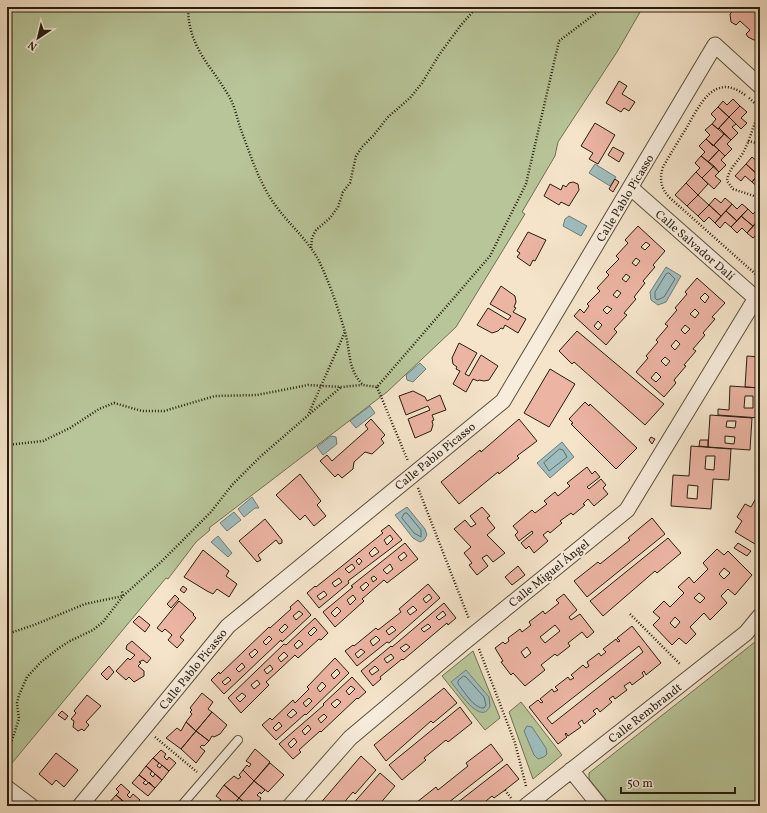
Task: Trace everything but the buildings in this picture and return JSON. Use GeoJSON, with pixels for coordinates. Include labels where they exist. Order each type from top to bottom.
{"type":"FeatureCollection","features":[{"type":"Feature","properties":{"kind":"street","name":"Calle Pablo Picasso"},"geometry":{"type":"LineString","coordinates":[[80,806],[228,626],[503,401],[715,46],[760,86]]}},
{"type":"Feature","properties":{"kind":"street","name":"Calle Salvador Dalí"},"geometry":{"type":"LineString","coordinates":[[631,188],[758,300]]}},
{"type":"Feature","properties":{"kind":"street","name":"Calle Miguel Ángel"},"geometry":{"type":"LineString","coordinates":[[290,806],[350,738],[462,644],[627,510],[758,300]]}},
{"type":"Feature","properties":{"kind":"street","name":"Calle Rembrandt"},"geometry":{"type":"LineString","coordinates":[[526,806],[746,633],[760,616]]}},
{"type":"Feature","properties":{"kind":"street"},"geometry":{"type":"LineString","coordinates":[[571,770],[600,806]]}},
{"type":"Feature","properties":{"kind":"street"},"geometry":{"type":"LineString","coordinates":[[7,788],[31,806]]}},
{"type":"Feature","properties":{"kind":"lane"},"geometry":{"type":"LineString","coordinates":[[181,806],[238,740]]}},
{"type":"Feature","properties":{"kind":"path"},"geometry":{"type":"LineString","coordinates":[[188,7],[188,18],[191,34],[197,48],[230,99],[264,185],[280,212],[311,248],[325,276],[345,332],[348,357],[354,374],[363,385]]}},
{"type":"Feature","properties":{"kind":"path"},"geometry":{"type":"LineString","coordinates":[[311,248],[312,238],[316,230],[330,218],[338,207],[343,192],[350,183],[356,156],[362,147],[388,117],[410,98],[422,83],[439,55],[461,25],[477,7]]}},
{"type":"Feature","properties":{"kind":"path"},"geometry":{"type":"LineString","coordinates":[[377,387],[490,256],[526,184],[559,41],[604,7]]}},
{"type":"Feature","properties":{"kind":"path"},"geometry":{"type":"LineString","coordinates":[[760,108],[744,94],[730,87],[722,87],[708,94],[663,167],[661,178],[663,189],[670,198],[760,278]]}},
{"type":"Feature","properties":{"kind":"path"},"geometry":{"type":"LineString","coordinates":[[760,112],[744,151],[730,172],[727,181],[732,189],[760,198]]}},
{"type":"Feature","properties":{"kind":"path"},"geometry":{"type":"LineString","coordinates":[[748,141],[760,144]]}},
{"type":"Feature","properties":{"kind":"path"},"geometry":{"type":"LineString","coordinates":[[308,415],[345,332]]}},
{"type":"Feature","properties":{"kind":"path"},"geometry":{"type":"LineString","coordinates":[[7,445],[43,441],[70,428],[103,407],[114,403],[124,404],[142,410],[164,411],[215,396],[257,395],[308,385],[341,388],[363,385],[377,387]]}},
{"type":"Feature","properties":{"kind":"path"},"geometry":{"type":"LineString","coordinates":[[377,387],[409,464]]}},
{"type":"Feature","properties":{"kind":"path"},"geometry":{"type":"LineString","coordinates":[[7,755],[19,719],[17,703],[19,695],[27,677],[41,662],[59,648],[93,630],[103,622],[123,596],[160,563],[210,512],[245,472],[308,415],[341,388]]}},
{"type":"Feature","properties":{"kind":"path"},"geometry":{"type":"LineString","coordinates":[[417,484],[471,623]]}},
{"type":"Feature","properties":{"kind":"path"},"geometry":{"type":"LineString","coordinates":[[122,591],[123,596]]}},
{"type":"Feature","properties":{"kind":"path"},"geometry":{"type":"LineString","coordinates":[[7,634],[34,625],[85,604],[123,596]]}},
{"type":"Feature","properties":{"kind":"path"},"geometry":{"type":"LineString","coordinates":[[630,614],[680,664]]}},
{"type":"Feature","properties":{"kind":"path"},"geometry":{"type":"LineString","coordinates":[[477,645],[515,743],[526,786]]}},
{"type":"Feature","properties":{"kind":"path"},"geometry":{"type":"LineString","coordinates":[[7,733],[10,746]]}},
{"type":"Feature","properties":{"kind":"path"},"geometry":{"type":"LineString","coordinates":[[153,736],[199,773]]}},
{"type":"Feature","properties":{"kind":"path"},"geometry":{"type":"LineString","coordinates":[[505,790],[511,798]]}},
{"type":"Feature","properties":{"kind":"green space"},"geometry":{"type":"Polygon","coordinates":[[[7,7],[643,7],[617,52],[558,142],[555,156],[522,212],[525,214],[456,327],[387,392],[209,528],[210,530],[196,542],[168,579],[166,578],[7,769],[7,7]]]}},
{"type":"Feature","properties":{"kind":"green space"},"geometry":{"type":"Polygon","coordinates":[[[760,638],[760,806],[611,806],[589,779],[589,773],[760,638]]]}},
{"type":"Feature","properties":{"kind":"green space"},"geometry":{"type":"Polygon","coordinates":[[[473,651],[500,718],[485,730],[442,676],[473,651]]]}},
{"type":"Feature","properties":{"kind":"green space"},"geometry":{"type":"Polygon","coordinates":[[[521,702],[562,755],[533,779],[509,712],[521,702]]]}},
{"type":"Feature","properties":{"kind":"water"},"geometry":{"type":"Polygon","coordinates":[[[595,164],[616,177],[610,186],[589,173],[595,164]]]}},
{"type":"Feature","properties":{"kind":"water"},"geometry":{"type":"Polygon","coordinates":[[[569,216],[587,226],[581,236],[563,226],[565,219],[569,216]]]}},
{"type":"Feature","properties":{"kind":"water"},"geometry":{"type":"Polygon","coordinates":[[[666,267],[681,276],[666,302],[658,305],[651,300],[650,292],[666,267]]]}},
{"type":"Feature","properties":{"kind":"water"},"geometry":{"type":"Polygon","coordinates":[[[420,363],[426,369],[413,382],[407,380],[406,375],[420,363]]]}},
{"type":"Feature","properties":{"kind":"water"},"geometry":{"type":"Polygon","coordinates":[[[370,406],[375,413],[356,428],[350,421],[370,406]]]}},
{"type":"Feature","properties":{"kind":"water"},"geometry":{"type":"Polygon","coordinates":[[[331,436],[336,437],[337,444],[323,455],[317,447],[331,436]]]}},
{"type":"Feature","properties":{"kind":"water"},"geometry":{"type":"Polygon","coordinates":[[[562,442],[574,457],[550,478],[537,463],[562,442]]]}},
{"type":"Feature","properties":{"kind":"water"},"geometry":{"type":"Polygon","coordinates":[[[252,497],[259,508],[255,508],[244,517],[238,509],[252,497]]]}},
{"type":"Feature","properties":{"kind":"water"},"geometry":{"type":"Polygon","coordinates":[[[407,507],[425,529],[427,535],[424,540],[420,542],[413,538],[395,515],[407,507]]]}},
{"type":"Feature","properties":{"kind":"water"},"geometry":{"type":"Polygon","coordinates":[[[234,512],[241,520],[227,531],[220,523],[234,512]]]}},
{"type":"Feature","properties":{"kind":"water"},"geometry":{"type":"Polygon","coordinates":[[[218,536],[232,553],[228,557],[211,542],[218,536]]]}},
{"type":"Feature","properties":{"kind":"water"},"geometry":{"type":"Polygon","coordinates":[[[466,670],[489,697],[490,706],[486,711],[481,712],[476,710],[464,699],[451,682],[466,670]]]}},
{"type":"Feature","properties":{"kind":"water"},"geometry":{"type":"Polygon","coordinates":[[[527,726],[532,727],[546,748],[547,754],[544,757],[538,759],[534,755],[524,731],[527,726]]]}}]}
